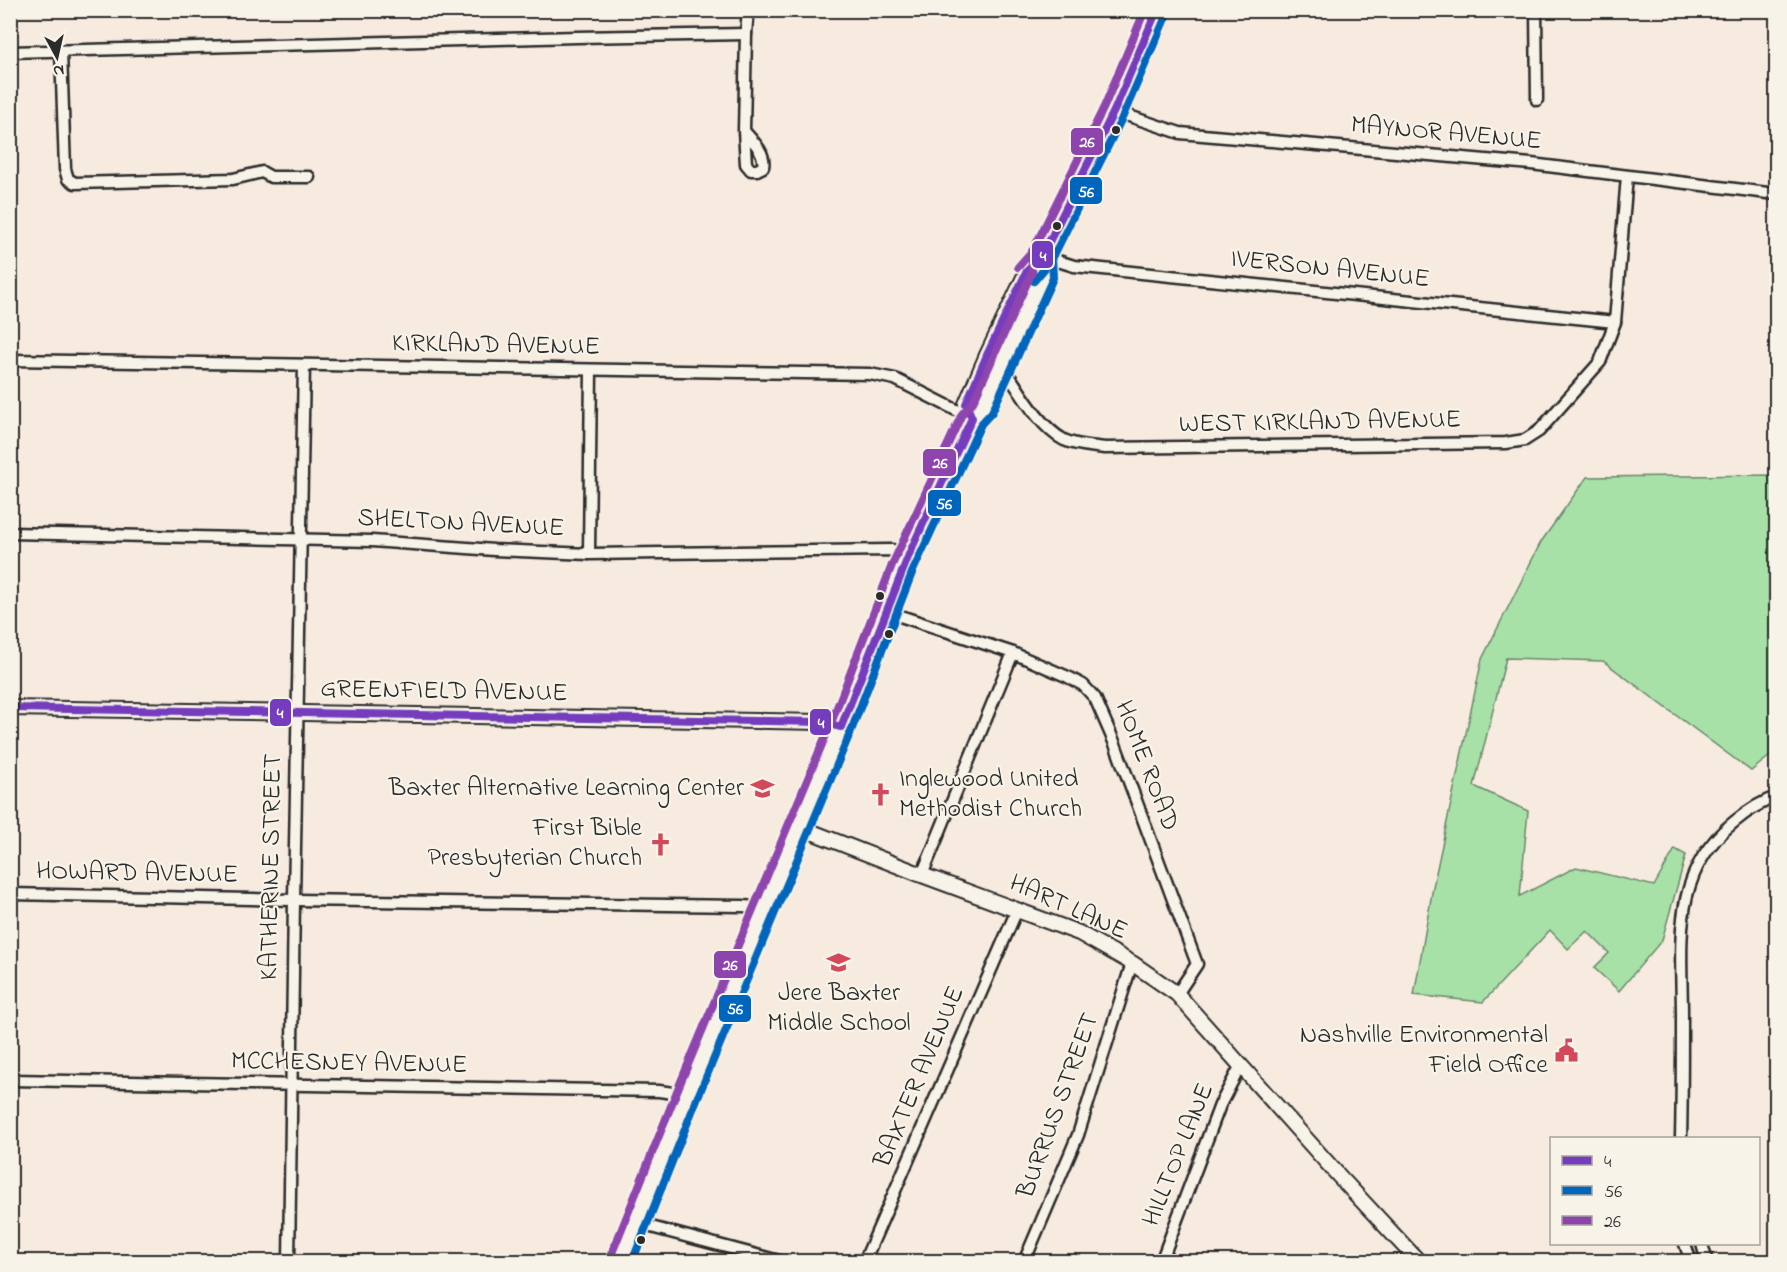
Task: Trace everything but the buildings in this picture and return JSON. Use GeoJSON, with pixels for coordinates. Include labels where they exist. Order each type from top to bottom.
{"type":"FeatureCollection","features":[{"type":"Feature","properties":{"kind":"main road"},"geometry":{"type":"LineString","coordinates":[[972,418],[966,404],[987,355],[1027,271],[1042,256],[1114,111],[1157,10]]}},
{"type":"Feature","properties":{"kind":"main road"},"geometry":{"type":"LineString","coordinates":[[620,1262],[687,1095],[841,727],[910,552],[972,418],[982,408],[1043,274],[1042,256]]}},
{"type":"Feature","properties":{"kind":"main road","name":"GREENFIELD AVENUE"},"geometry":{"type":"LineString","coordinates":[[10,708],[821,722],[841,727]]}},
{"type":"Feature","properties":{"kind":"main road","name":"HART LANE"},"geometry":{"type":"LineString","coordinates":[[799,827],[1079,933],[1132,963],[1176,994],[1415,1257]]}},
{"type":"Feature","properties":{"kind":"street"},"geometry":{"type":"LineString","coordinates":[[744,131],[748,10]]}},
{"type":"Feature","properties":{"kind":"street"},"geometry":{"type":"LineString","coordinates":[[1536,10],[1538,100]]}},
{"type":"Feature","properties":{"kind":"street"},"geometry":{"type":"LineString","coordinates":[[10,52],[746,34]]}},
{"type":"Feature","properties":{"kind":"street"},"geometry":{"type":"LineString","coordinates":[[62,51],[65,169],[68,179],[75,183],[233,179],[262,172],[271,177],[309,177]]}},
{"type":"Feature","properties":{"kind":"street","name":"MAYNOR AVENUE"},"geometry":{"type":"LineString","coordinates":[[1114,111],[1180,133],[1531,164],[1776,194]]}},
{"type":"Feature","properties":{"kind":"street","name":"WEST KIRKLAND AVENUE"},"geometry":{"type":"LineString","coordinates":[[1002,365],[1035,416],[1063,440],[1082,446],[1105,448],[1506,443],[1525,440],[1539,431],[1600,362],[1615,322],[1628,176]]}},
{"type":"Feature","properties":{"kind":"street","name":"IVERSON AVENUE"},"geometry":{"type":"LineString","coordinates":[[1042,256],[1074,266],[1615,322]]}},
{"type":"Feature","properties":{"kind":"street","name":"KIRKLAND AVENUE"},"geometry":{"type":"LineString","coordinates":[[10,360],[870,374],[895,379],[972,418]]}},
{"type":"Feature","properties":{"kind":"street","name":"KATHERINE STREET"},"geometry":{"type":"LineString","coordinates":[[289,1262],[304,365]]}},
{"type":"Feature","properties":{"kind":"street"},"geometry":{"type":"LineString","coordinates":[[589,554],[591,370]]}},
{"type":"Feature","properties":{"kind":"street","name":"SHELTON AVENUE"},"geometry":{"type":"LineString","coordinates":[[10,533],[302,539],[589,554],[891,550],[910,552]]}},
{"type":"Feature","properties":{"kind":"street","name":"HOME ROAD"},"geometry":{"type":"LineString","coordinates":[[885,611],[1013,653],[1083,685],[1095,698],[1107,722],[1197,964],[1176,994]]}},
{"type":"Feature","properties":{"kind":"street"},"geometry":{"type":"LineString","coordinates":[[922,875],[1013,653]]}},
{"type":"Feature","properties":{"kind":"street"},"geometry":{"type":"LineString","coordinates":[[1681,1137],[1681,931],[1684,906],[1691,880],[1704,852],[1725,829],[1748,812],[1776,797]]}},
{"type":"Feature","properties":{"kind":"street","name":"HOWARD AVENUE"},"geometry":{"type":"LineString","coordinates":[[10,894],[766,908]]}},
{"type":"Feature","properties":{"kind":"street","name":"BAXTER AVENUE"},"geometry":{"type":"LineString","coordinates":[[864,1262],[1017,910]]}},
{"type":"Feature","properties":{"kind":"street","name":"BURRUS STREET"},"geometry":{"type":"LineString","coordinates":[[1024,1262],[1078,1135],[1132,963]]}},
{"type":"Feature","properties":{"kind":"street","name":"HILLTOP LANE"},"geometry":{"type":"LineString","coordinates":[[1161,1262],[1220,1105],[1241,1065]]}},
{"type":"Feature","properties":{"kind":"street","name":"MCCHESNEY AVENUE"},"geometry":{"type":"LineString","coordinates":[[10,1080],[659,1091],[687,1095]]}},
{"type":"Feature","properties":{"kind":"street"},"geometry":{"type":"LineString","coordinates":[[636,1223],[783,1262]]}},
{"type":"Feature","properties":{"kind":"street"},"geometry":{"type":"LineString","coordinates":[[1685,1245],[1691,1262]]}},
{"type":"Feature","properties":{"kind":"street"},"geometry":{"type":"LineString","coordinates":[[1702,1245],[1707,1262]]}},
{"type":"Feature","properties":{"kind":"green space"},"geometry":{"type":"Polygon","coordinates":[[[1776,475],[1776,751],[1751,771],[1603,661],[1506,658],[1474,786],[1528,811],[1520,896],[1576,867],[1654,886],[1675,849],[1686,855],[1662,940],[1619,991],[1594,968],[1609,953],[1587,931],[1568,949],[1550,930],[1483,1002],[1414,995],[1433,887],[1482,659],[1541,542],[1587,477],[1776,475]]]}},
{"type":"Feature","properties":{"kind":"transit line","name":"26"},"geometry":{"type":"LineString","coordinates":[[1018,267],[1033,250],[1104,107],[1145,10]]}},
{"type":"Feature","properties":{"kind":"transit line","name":"4"},"geometry":{"type":"LineString","coordinates":[[10,708],[821,722],[841,727],[910,552],[972,418],[966,404],[987,355],[1027,271],[1042,256],[1114,111],[1157,10]]}},
{"type":"Feature","properties":{"kind":"transit line","name":"56"},"geometry":{"type":"LineString","coordinates":[[1034,281],[1051,261],[1123,116],[1167,14]]}},
{"type":"Feature","properties":{"kind":"transit line","name":"56"},"geometry":{"type":"LineString","coordinates":[[632,1262],[697,1099],[851,731],[912,573],[981,424],[992,412],[1053,278],[1052,255]]}},
{"type":"Feature","properties":{"kind":"transit line","name":"26"},"geometry":{"type":"LineString","coordinates":[[610,1258],[677,1091],[831,723],[892,565],[962,414],[973,402],[1032,272],[1032,257]]}},
{"type":"Feature","properties":{"kind":"place","name":"Baxter Alternative Learning Center"},"geometry":{"type":"Point","coordinates":[762,789]}},
{"type":"Feature","properties":{"kind":"place","name":"Inglewood United Methodist Church"},"geometry":{"type":"Point","coordinates":[881,795]}},
{"type":"Feature","properties":{"kind":"place","name":"First Bible Presbyterian Church"},"geometry":{"type":"Point","coordinates":[660,844]}},
{"type":"Feature","properties":{"kind":"place","name":"Jere Baxter Middle School"},"geometry":{"type":"Point","coordinates":[839,963]}},
{"type":"Feature","properties":{"kind":"place","name":"Nashville Environmental Field Office"},"geometry":{"type":"Point","coordinates":[1566,1051]}}]}
